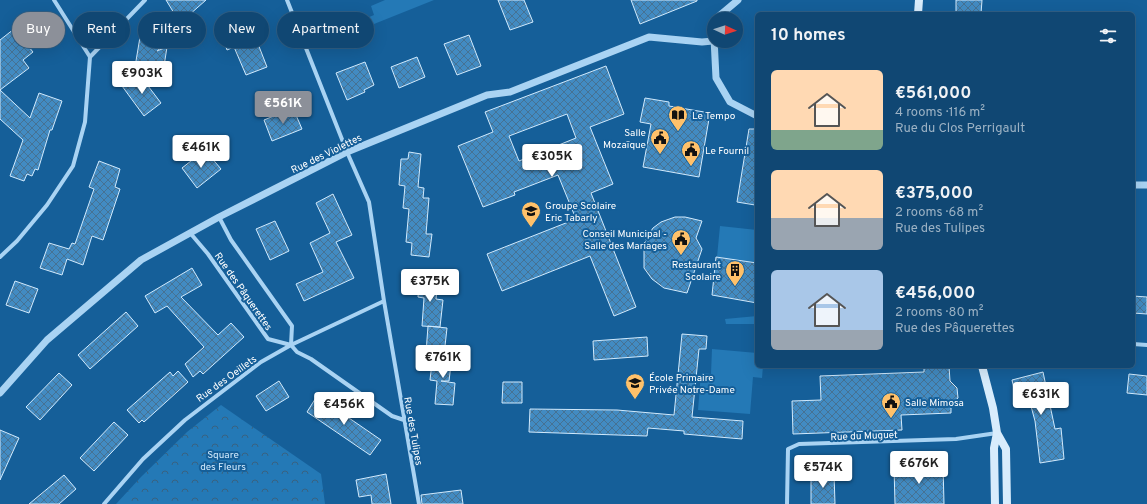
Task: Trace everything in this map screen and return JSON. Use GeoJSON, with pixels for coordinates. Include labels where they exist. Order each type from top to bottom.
{"type":"FeatureCollection","features":[{"type":"Feature","properties":{"kind":"main road"},"geometry":{"type":"LineString","coordinates":[[918,12],[919,0]]}},
{"type":"Feature","properties":{"kind":"main road"},"geometry":{"type":"LineString","coordinates":[[983,368],[993,408],[997,433],[1006,449],[1007,504]]}},
{"type":"Feature","properties":{"kind":"main road"},"geometry":{"type":"LineString","coordinates":[[995,504],[994,448],[997,433]]}},
{"type":"Feature","properties":{"kind":"street"},"geometry":{"type":"LineString","coordinates":[[0,257],[18,241],[47,205],[73,166],[85,122],[90,56],[54,0]]}},
{"type":"Feature","properties":{"kind":"street"},"geometry":{"type":"LineString","coordinates":[[90,56],[145,0]]}},
{"type":"Feature","properties":{"kind":"street","name":"Rue des Tulipes"},"geometry":{"type":"LineString","coordinates":[[287,0],[347,152],[369,202],[384,301],[419,504]]}},
{"type":"Feature","properties":{"kind":"street"},"geometry":{"type":"LineString","coordinates":[[724,12],[738,0]]}},
{"type":"Feature","properties":{"kind":"street","name":"Rue des Violettes"},"geometry":{"type":"LineString","coordinates":[[0,393],[47,340],[141,260],[191,234],[219,217],[347,152],[486,95],[510,92],[649,37],[702,42],[707,41]]}},
{"type":"Feature","properties":{"kind":"street"},"geometry":{"type":"LineString","coordinates":[[714,48],[716,78],[730,102],[755,115]]}},
{"type":"Feature","properties":{"kind":"street"},"geometry":{"type":"LineString","coordinates":[[1135,185],[1147,185]]}},
{"type":"Feature","properties":{"kind":"street","name":"Rue des Pâquerettes"},"geometry":{"type":"LineString","coordinates":[[219,217],[231,240],[292,326],[291,345]]}},
{"type":"Feature","properties":{"kind":"street","name":"Rue des Pâquerettes"},"geometry":{"type":"LineString","coordinates":[[191,234],[208,254],[268,339],[291,345],[298,352],[311,359],[392,416],[404,420]]}},
{"type":"Feature","properties":{"kind":"street","name":"Rue des Oeillets"},"geometry":{"type":"LineString","coordinates":[[104,504],[143,459],[185,420],[261,362],[291,345],[384,301]]}},
{"type":"Feature","properties":{"kind":"street"},"geometry":{"type":"LineString","coordinates":[[1135,344],[1147,345]]}},
{"type":"Feature","properties":{"kind":"street","name":"Rue du Muguet"},"geometry":{"type":"LineString","coordinates":[[787,504],[786,462],[788,449],[799,444],[956,439],[997,433]]}},
{"type":"Feature","properties":{"kind":"green space"},"geometry":{"type":"Polygon","coordinates":[[[385,0],[434,0],[374,24],[374,12],[371,6],[385,0]]]}},
{"type":"Feature","properties":{"kind":"green space"},"geometry":{"type":"Polygon","coordinates":[[[720,226],[755,230],[755,263],[717,257],[720,226]]]}},
{"type":"Feature","properties":{"kind":"green space"},"geometry":{"type":"Polygon","coordinates":[[[755,316],[755,324],[726,324],[725,319],[755,316]]]}},
{"type":"Feature","properties":{"kind":"green space"},"geometry":{"type":"Polygon","coordinates":[[[712,349],[755,353],[755,368],[763,368],[762,378],[753,377],[750,414],[698,410],[701,373],[711,374],[712,349]]]}},
{"type":"Feature","properties":{"kind":"green space","name":"Square des Fleurs"},"geometry":{"type":"Polygon","coordinates":[[[221,405],[321,474],[325,504],[116,504],[187,432],[221,405]]]}},
{"type":"Feature","properties":{"kind":"building"},"geometry":{"type":"Polygon","coordinates":[[[166,0],[206,0],[192,12],[173,12],[166,0]]]}},
{"type":"Feature","properties":{"kind":"building"},"geometry":{"type":"Polygon","coordinates":[[[498,0],[524,0],[533,22],[510,30],[498,0]]]}},
{"type":"Feature","properties":{"kind":"building"},"geometry":{"type":"Polygon","coordinates":[[[631,0],[697,0],[697,1],[640,24],[631,0]]]}},
{"type":"Feature","properties":{"kind":"building"},"geometry":{"type":"Polygon","coordinates":[[[956,0],[982,0],[981,12],[956,12],[956,0]]]}},
{"type":"Feature","properties":{"kind":"building"},"geometry":{"type":"Polygon","coordinates":[[[12,31],[12,48],[30,48],[33,52],[23,60],[29,68],[0,90],[0,40],[12,31]]]}},
{"type":"Feature","properties":{"kind":"building"},"geometry":{"type":"Polygon","coordinates":[[[469,35],[481,66],[457,75],[444,44],[469,35]]]}},
{"type":"Feature","properties":{"kind":"building"},"geometry":{"type":"Polygon","coordinates":[[[138,48],[161,48],[157,51],[167,48],[162,79],[140,75],[137,70],[134,73],[138,48]]]}},
{"type":"Feature","properties":{"kind":"building"},"geometry":{"type":"Polygon","coordinates":[[[234,48],[260,48],[267,67],[246,75],[234,48]]]}},
{"type":"Feature","properties":{"kind":"building"},"geometry":{"type":"Polygon","coordinates":[[[417,57],[425,77],[399,88],[391,67],[417,57]]]}},
{"type":"Feature","properties":{"kind":"building"},"geometry":{"type":"Polygon","coordinates":[[[365,62],[374,85],[364,90],[365,92],[347,100],[336,73],[365,62]]]}},
{"type":"Feature","properties":{"kind":"building"},"geometry":{"type":"Polygon","coordinates":[[[606,66],[624,114],[590,127],[613,184],[591,193],[636,307],[614,316],[590,256],[502,291],[487,254],[576,219],[558,175],[514,192],[515,195],[483,207],[458,146],[493,132],[485,112],[606,66]],[[567,114],[509,136],[519,161],[576,138],[567,114]]]}},
{"type":"Feature","properties":{"kind":"building"},"geometry":{"type":"Polygon","coordinates":[[[139,74],[161,103],[144,116],[122,86],[139,74]]]}},
{"type":"Feature","properties":{"kind":"building"},"geometry":{"type":"Polygon","coordinates":[[[0,90],[30,118],[39,93],[62,101],[52,130],[50,130],[38,170],[35,169],[32,176],[27,174],[24,181],[10,176],[23,140],[0,119],[0,90]]]}},
{"type":"Feature","properties":{"kind":"building","name":"Le Tempo"},"geometry":{"type":"Polygon","coordinates":[[[645,98],[669,102],[669,106],[710,113],[699,177],[643,167],[651,124],[640,122],[645,98]]]}},
{"type":"Feature","properties":{"kind":"building"},"geometry":{"type":"Polygon","coordinates":[[[293,108],[302,129],[272,141],[264,120],[293,108]]]}},
{"type":"Feature","properties":{"kind":"building"},"geometry":{"type":"Polygon","coordinates":[[[749,129],[755,129],[755,205],[737,202],[749,129]]]}},
{"type":"Feature","properties":{"kind":"building"},"geometry":{"type":"Polygon","coordinates":[[[205,150],[221,169],[197,188],[182,168],[205,150]]]}},
{"type":"Feature","properties":{"kind":"building"},"geometry":{"type":"Polygon","coordinates":[[[409,152],[421,154],[418,187],[424,188],[423,198],[429,198],[426,234],[432,234],[429,257],[411,255],[412,243],[406,242],[409,209],[403,208],[405,186],[399,185],[401,159],[408,159],[409,152]]]}},
{"type":"Feature","properties":{"kind":"building"},"geometry":{"type":"Polygon","coordinates":[[[99,161],[120,169],[115,187],[120,189],[103,240],[92,236],[83,265],[67,259],[62,275],[40,268],[49,243],[69,249],[72,243],[75,244],[94,189],[89,187],[99,161]]]}},
{"type":"Feature","properties":{"kind":"building"},"geometry":{"type":"Polygon","coordinates":[[[333,194],[352,235],[336,242],[354,278],[304,301],[296,284],[323,272],[310,243],[330,233],[316,203],[333,194]]]}},
{"type":"Feature","properties":{"kind":"building"},"geometry":{"type":"Polygon","coordinates":[[[675,217],[685,217],[702,221],[696,238],[702,249],[687,293],[664,288],[652,279],[644,268],[644,247],[647,237],[653,228],[661,222],[675,217]]]}},
{"type":"Feature","properties":{"kind":"building"},"geometry":{"type":"Polygon","coordinates":[[[275,221],[289,251],[270,260],[256,229],[275,221]]]}},
{"type":"Feature","properties":{"kind":"building","name":"Restaurant Scolaire"},"geometry":{"type":"Polygon","coordinates":[[[716,257],[755,263],[755,303],[712,295],[716,257]]]}},
{"type":"Feature","properties":{"kind":"building"},"geometry":{"type":"Polygon","coordinates":[[[192,268],[202,285],[181,297],[218,335],[231,323],[244,337],[203,374],[200,371],[193,377],[185,364],[204,347],[167,306],[155,313],[145,296],[192,268]]]}},
{"type":"Feature","properties":{"kind":"building"},"geometry":{"type":"Polygon","coordinates":[[[419,278],[438,280],[436,299],[443,300],[440,327],[422,326],[424,298],[418,297],[419,278]]]}},
{"type":"Feature","properties":{"kind":"building"},"geometry":{"type":"Polygon","coordinates":[[[15,281],[38,289],[29,313],[6,305],[15,281]]]}},
{"type":"Feature","properties":{"kind":"building"},"geometry":{"type":"Polygon","coordinates":[[[1135,296],[1147,297],[1147,314],[1135,313],[1135,296]]]}},
{"type":"Feature","properties":{"kind":"building"},"geometry":{"type":"Polygon","coordinates":[[[126,312],[138,326],[90,369],[78,355],[126,312]]]}},
{"type":"Feature","properties":{"kind":"building"},"geometry":{"type":"Polygon","coordinates":[[[428,326],[447,328],[444,355],[426,353],[428,326]]]}},
{"type":"Feature","properties":{"kind":"building"},"geometry":{"type":"Polygon","coordinates":[[[682,334],[707,336],[706,349],[699,349],[692,417],[743,421],[742,439],[684,434],[684,431],[648,428],[647,436],[529,432],[530,409],[617,410],[674,415],[682,334]]]}},
{"type":"Feature","properties":{"kind":"building"},"geometry":{"type":"Polygon","coordinates":[[[647,337],[648,356],[594,360],[593,341],[647,337]]]}},
{"type":"Feature","properties":{"kind":"building"},"geometry":{"type":"Polygon","coordinates":[[[433,354],[452,356],[449,381],[441,381],[455,383],[453,405],[435,404],[437,381],[430,380],[433,354]]]}},
{"type":"Feature","properties":{"kind":"building"},"geometry":{"type":"Polygon","coordinates":[[[924,368],[949,368],[950,381],[957,388],[958,398],[951,404],[951,413],[901,415],[902,430],[793,434],[792,401],[821,400],[820,376],[924,372],[924,368]]]}},
{"type":"Feature","properties":{"kind":"building"},"geometry":{"type":"Polygon","coordinates":[[[178,371],[188,382],[144,422],[142,420],[139,423],[127,410],[170,372],[173,376],[178,371]]]}},
{"type":"Feature","properties":{"kind":"building"},"geometry":{"type":"Polygon","coordinates":[[[1043,372],[1055,429],[1061,428],[1064,459],[1040,463],[1035,421],[1028,395],[1016,398],[1012,380],[1043,372]]]}},
{"type":"Feature","properties":{"kind":"building"},"geometry":{"type":"Polygon","coordinates":[[[59,373],[72,385],[40,420],[26,407],[59,373]]]}},
{"type":"Feature","properties":{"kind":"building"},"geometry":{"type":"Polygon","coordinates":[[[1129,374],[1147,376],[1147,395],[1127,393],[1129,374]]]}},
{"type":"Feature","properties":{"kind":"building"},"geometry":{"type":"Polygon","coordinates":[[[279,381],[289,397],[266,411],[256,396],[279,381]]]}},
{"type":"Feature","properties":{"kind":"building"},"geometry":{"type":"Polygon","coordinates":[[[503,382],[522,382],[522,403],[502,403],[503,382]]]}},
{"type":"Feature","properties":{"kind":"building"},"geometry":{"type":"Polygon","coordinates":[[[317,396],[381,440],[370,455],[307,412],[317,396]]]}},
{"type":"Feature","properties":{"kind":"building"},"geometry":{"type":"Polygon","coordinates":[[[114,422],[128,435],[94,471],[80,458],[114,422]]]}},
{"type":"Feature","properties":{"kind":"building"},"geometry":{"type":"Polygon","coordinates":[[[0,430],[19,438],[0,480],[0,430]]]}},
{"type":"Feature","properties":{"kind":"building"},"geometry":{"type":"Polygon","coordinates":[[[943,465],[944,504],[895,504],[894,467],[943,465]]]}},
{"type":"Feature","properties":{"kind":"building"},"geometry":{"type":"Polygon","coordinates":[[[386,474],[391,504],[372,504],[371,495],[359,497],[356,480],[386,474]]]}},
{"type":"Feature","properties":{"kind":"building"},"geometry":{"type":"Polygon","coordinates":[[[834,474],[835,504],[811,504],[811,475],[834,474]]]}},
{"type":"Feature","properties":{"kind":"building"},"geometry":{"type":"Polygon","coordinates":[[[64,475],[76,489],[59,504],[29,504],[64,475]]]}},
{"type":"Feature","properties":{"kind":"building"},"geometry":{"type":"Polygon","coordinates":[[[461,490],[463,504],[422,504],[421,495],[461,490]]]}},
{"type":"Feature","properties":{"kind":"place","name":"Le Tempo"},"geometry":{"type":"Point","coordinates":[678,132]}},
{"type":"Feature","properties":{"kind":"place","name":"Salle Mozaïque"},"geometry":{"type":"Point","coordinates":[660,155]}},
{"type":"Feature","properties":{"kind":"place","name":"Le Fournil"},"geometry":{"type":"Point","coordinates":[691,167]}},
{"type":"Feature","properties":{"kind":"place","name":"Groupe Scolaire Eric Tabarly"},"geometry":{"type":"Point","coordinates":[531,228]}},
{"type":"Feature","properties":{"kind":"place","name":"Conseil Municipal - Salle des Mariages"},"geometry":{"type":"Point","coordinates":[681,256]}},
{"type":"Feature","properties":{"kind":"place","name":"Restaurant Scolaire"},"geometry":{"type":"Point","coordinates":[735,287]}},
{"type":"Feature","properties":{"kind":"place","name":"École Primaire Privée Notre-Dame"},"geometry":{"type":"Point","coordinates":[635,400]}},
{"type":"Feature","properties":{"kind":"place","name":"Salle Mimosa"},"geometry":{"type":"Point","coordinates":[891,419]}}]}
